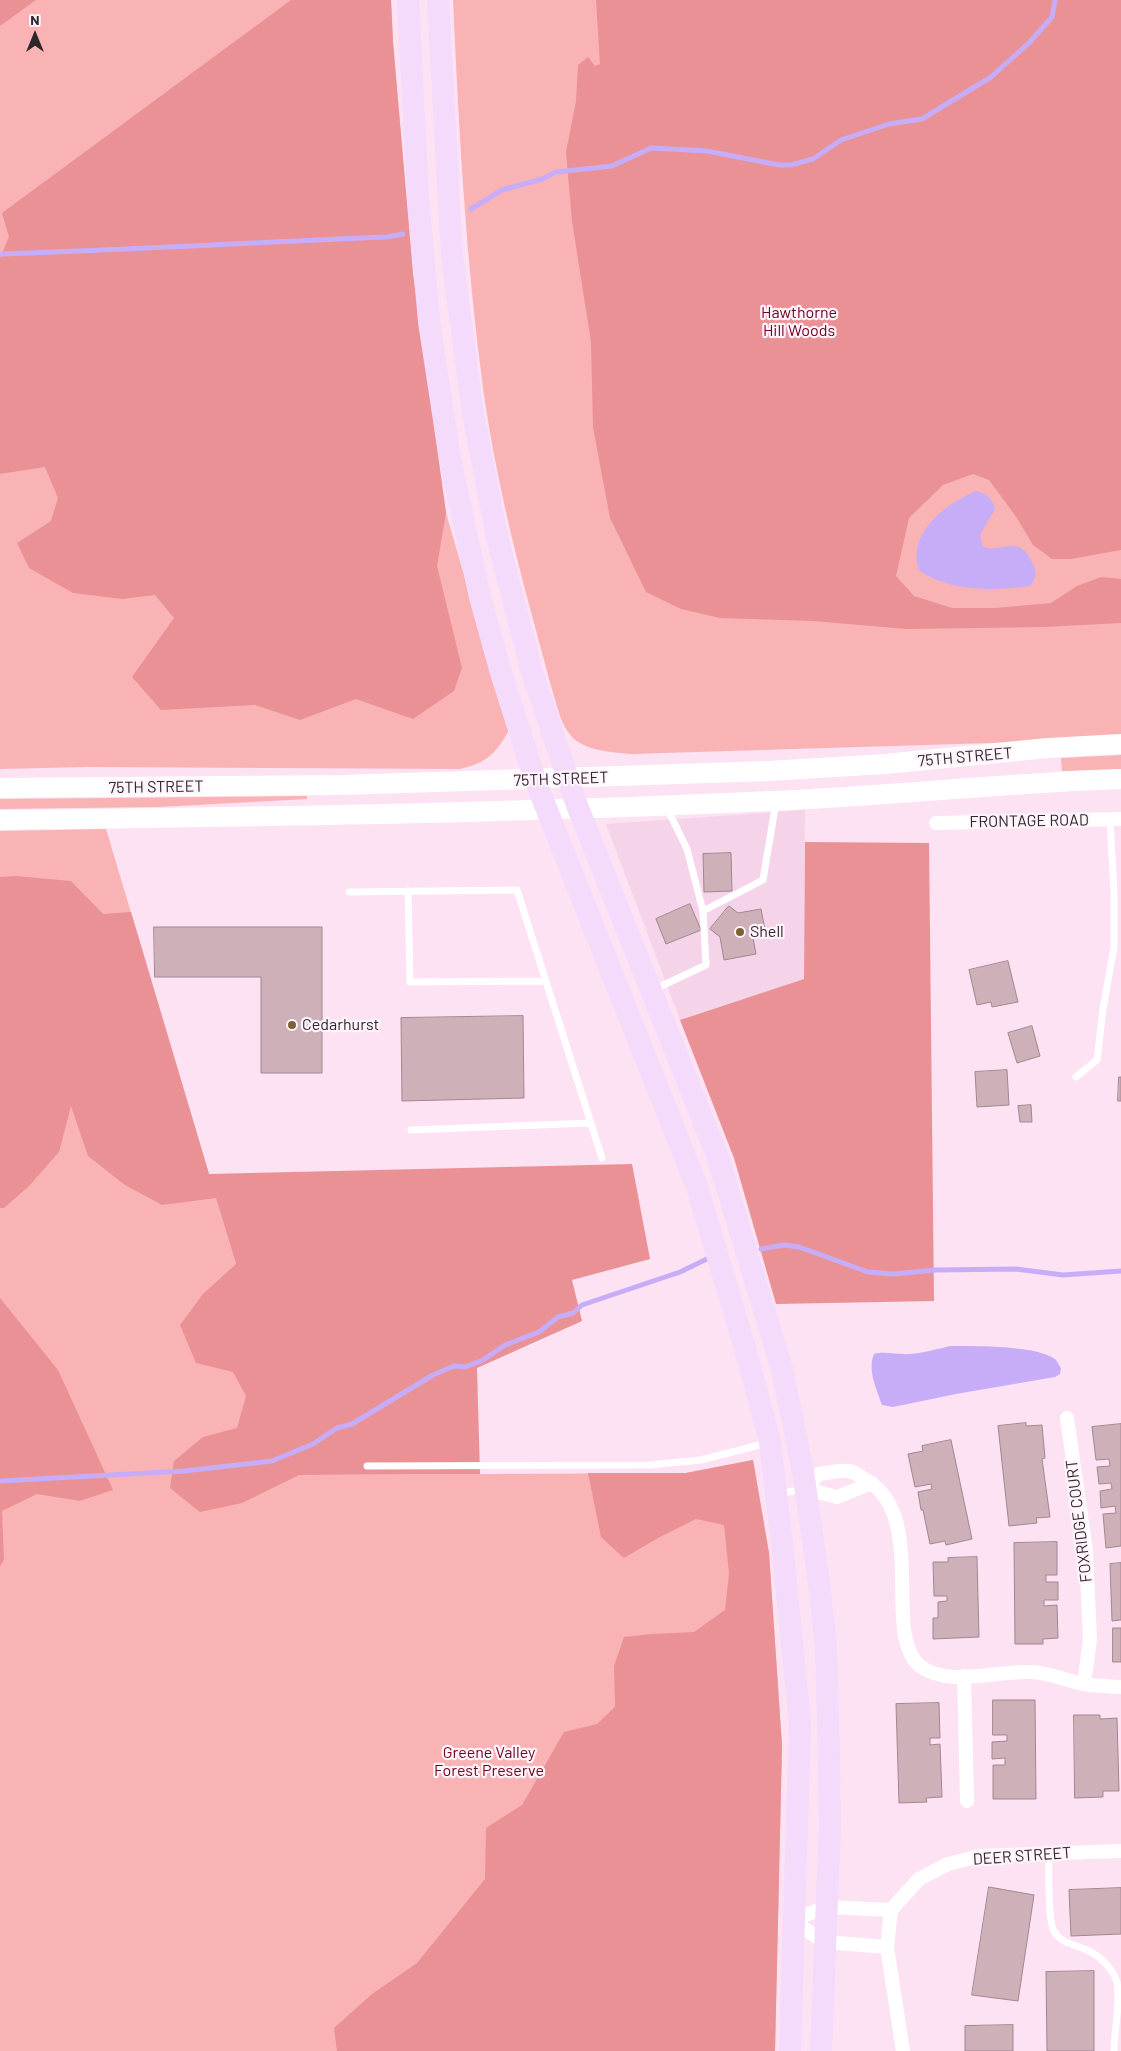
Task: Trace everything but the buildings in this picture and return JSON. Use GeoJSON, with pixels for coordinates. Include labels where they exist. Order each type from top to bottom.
{"type":"FeatureCollection","features":[{"type":"Feature","properties":{"kind":"main road"},"geometry":{"type":"LineString","coordinates":[[408,0],[422,245],[429,322],[450,459],[480,597],[501,673],[535,780],[697,1187],[747,1355],[770,1442],[800,1723],[792,1920],[790,2051]]}},
{"type":"Feature","properties":{"kind":"main road"},"geometry":{"type":"LineString","coordinates":[[438,0],[452,256],[473,413],[497,537],[532,672],[567,778],[650,991],[717,1155],[782,1369],[806,1489],[820,1582],[826,1647],[830,1824],[821,2051]]}},
{"type":"Feature","properties":{"kind":"main road","name":"75TH STREET"},"geometry":{"type":"LineString","coordinates":[[0,788],[343,785],[535,780],[885,764],[1048,748],[1121,744]]}},
{"type":"Feature","properties":{"kind":"main road","name":"75TH STREET"},"geometry":{"type":"LineString","coordinates":[[0,820],[348,815],[776,801],[966,787],[1121,779]]}},
{"type":"Feature","properties":{"kind":"street","name":"FRONTAGE ROAD"},"geometry":{"type":"LineString","coordinates":[[936,823],[1116,819]]}},
{"type":"Feature","properties":{"kind":"street","name":"FOXRIDGE COURT"},"geometry":{"type":"LineString","coordinates":[[1066,1418],[1086,1551],[1090,1640],[1084,1684]]}},
{"type":"Feature","properties":{"kind":"street"},"geometry":{"type":"LineString","coordinates":[[872,1483],[837,1497],[806,1489],[819,1474],[850,1471],[872,1483],[881,1492],[894,1514],[901,1546],[904,1628],[910,1651],[918,1664],[935,1675],[964,1676],[1033,1672],[1084,1684],[1121,1687]]}},
{"type":"Feature","properties":{"kind":"street"},"geometry":{"type":"LineString","coordinates":[[964,1676],[967,1801]]}},
{"type":"Feature","properties":{"kind":"street","name":"DEER STREET"},"geometry":{"type":"LineString","coordinates":[[891,1910],[919,1879],[948,1864],[980,1856],[1121,1851]]}},
{"type":"Feature","properties":{"kind":"street"},"geometry":{"type":"LineString","coordinates":[[792,1920],[827,1907],[891,1910],[887,1947],[903,2051]]}},
{"type":"Feature","properties":{"kind":"street"},"geometry":{"type":"LineString","coordinates":[[792,1920],[824,1942],[887,1947]]}},
{"type":"Feature","properties":{"kind":"lane"},"geometry":{"type":"LineString","coordinates":[[702,911],[763,880],[776,801]]}},
{"type":"Feature","properties":{"kind":"lane"},"geometry":{"type":"LineString","coordinates":[[650,991],[706,965],[702,911],[687,848],[666,805]]}},
{"type":"Feature","properties":{"kind":"lane"},"geometry":{"type":"LineString","coordinates":[[1076,1077],[1097,1060],[1103,1009],[1114,946],[1116,819]]}},
{"type":"Feature","properties":{"kind":"lane"},"geometry":{"type":"LineString","coordinates":[[408,890],[410,982],[545,981]]}},
{"type":"Feature","properties":{"kind":"lane"},"geometry":{"type":"LineString","coordinates":[[348,892],[517,890],[602,1158]]}},
{"type":"Feature","properties":{"kind":"lane"},"geometry":{"type":"LineString","coordinates":[[411,1130],[591,1123]]}},
{"type":"Feature","properties":{"kind":"lane"},"geometry":{"type":"LineString","coordinates":[[367,1466],[650,1465],[701,1460],[770,1442]]}},
{"type":"Feature","properties":{"kind":"lane"},"geometry":{"type":"LineString","coordinates":[[776,1494],[806,1489]]}},
{"type":"Feature","properties":{"kind":"lane"},"geometry":{"type":"LineString","coordinates":[[1049,1853],[1050,1914],[1054,1932],[1063,1941],[1090,1951],[1108,1966],[1116,1981],[1118,2007],[1114,2051]]}},
{"type":"Feature","properties":{"kind":"shaded area"},"geometry":{"type":"Polygon","coordinates":[[[976,491],[989,497],[995,509],[980,535],[983,547],[999,548],[1011,546],[1023,549],[1035,570],[1035,578],[1030,586],[988,589],[958,586],[931,577],[919,570],[917,556],[919,543],[924,532],[932,521],[953,503],[976,491]]]}},
{"type":"Feature","properties":{"kind":"shaded area"},"geometry":{"type":"Polygon","coordinates":[[[805,810],[804,979],[680,1020],[606,824],[805,810]]]}},
{"type":"Feature","properties":{"kind":"shaded area"},"geometry":{"type":"Polygon","coordinates":[[[950,1346],[1004,1347],[1046,1354],[1055,1359],[1061,1369],[1060,1374],[1055,1377],[893,1407],[882,1405],[872,1373],[874,1354],[915,1353],[950,1346]]]}},
{"type":"Feature","properties":{"kind":"green space"},"geometry":{"type":"Polygon","coordinates":[[[0,0],[391,0],[413,274],[446,513],[509,730],[495,751],[484,760],[460,769],[87,767],[0,769],[0,0]]]}},
{"type":"Feature","properties":{"kind":"green space"},"geometry":{"type":"Polygon","coordinates":[[[0,0],[36,0],[0,26],[0,0]]]}},
{"type":"Feature","properties":{"kind":"green space"},"geometry":{"type":"Polygon","coordinates":[[[291,0],[391,0],[413,274],[446,513],[437,566],[462,668],[454,691],[413,719],[356,699],[300,720],[255,705],[161,710],[132,677],[174,618],[155,595],[122,599],[73,593],[29,568],[17,543],[51,521],[58,498],[45,467],[0,474],[0,258],[9,237],[2,213],[291,0]]]}},
{"type":"Feature","properties":{"kind":"green space","name":"Hawthorne Hill Woods"},"geometry":{"type":"Polygon","coordinates":[[[453,0],[1121,0],[1121,739],[631,754],[588,747],[573,738],[562,721],[549,678],[512,536],[488,423],[472,297],[453,0]]]}},
{"type":"Feature","properties":{"kind":"green space","name":"Hawthorne Hill Woods"},"geometry":{"type":"Polygon","coordinates":[[[596,0],[1121,0],[1121,550],[1071,559],[1052,559],[1033,545],[1017,518],[989,480],[973,474],[943,485],[909,518],[896,576],[914,596],[952,608],[995,608],[1051,603],[1077,586],[1101,577],[1121,579],[1121,623],[1045,627],[906,629],[813,621],[720,618],[681,609],[646,592],[610,518],[593,427],[591,342],[572,221],[566,152],[576,101],[578,65],[588,57],[595,66],[600,64],[596,0]]]}},
{"type":"Feature","properties":{"kind":"green space"},"geometry":{"type":"Polygon","coordinates":[[[1121,755],[1121,769],[1062,771],[1061,758],[1121,755]]]}},
{"type":"Feature","properties":{"kind":"green space"},"geometry":{"type":"Polygon","coordinates":[[[307,796],[307,799],[159,807],[0,809],[0,799],[307,796]]]}},
{"type":"Feature","properties":{"kind":"green space","name":"Greene Valley Forest Preserve"},"geometry":{"type":"Polygon","coordinates":[[[106,829],[299,1475],[686,1473],[753,1460],[769,1553],[782,1746],[775,2051],[0,2051],[0,831],[106,829]]]}},
{"type":"Feature","properties":{"kind":"green space"},"geometry":{"type":"Polygon","coordinates":[[[805,842],[929,843],[934,1301],[776,1304],[734,1158],[680,1020],[804,979],[805,842]]]}},
{"type":"Feature","properties":{"kind":"green space"},"geometry":{"type":"Polygon","coordinates":[[[16,876],[71,881],[103,914],[131,912],[209,1174],[632,1164],[650,1259],[572,1280],[582,1321],[477,1368],[480,1474],[299,1475],[242,1503],[200,1512],[170,1488],[174,1461],[203,1437],[237,1428],[246,1396],[233,1372],[196,1363],[180,1325],[203,1294],[236,1264],[216,1198],[162,1205],[125,1185],[88,1156],[71,1106],[59,1152],[29,1186],[4,1208],[0,1208],[0,877],[16,876]]]}},
{"type":"Feature","properties":{"kind":"green space"},"geometry":{"type":"Polygon","coordinates":[[[0,1298],[58,1370],[113,1490],[80,1501],[37,1494],[2,1511],[4,1560],[0,1566],[0,1298]]]}},
{"type":"Feature","properties":{"kind":"green space"},"geometry":{"type":"Polygon","coordinates":[[[753,1460],[769,1553],[782,1746],[775,2051],[337,2051],[334,2028],[372,1994],[417,1963],[485,1879],[486,1828],[522,1805],[564,1732],[597,1724],[615,1707],[614,1666],[624,1637],[694,1632],[725,1610],[729,1574],[724,1525],[696,1519],[624,1558],[601,1537],[588,1473],[686,1473],[753,1460]]]}},
{"type":"Feature","properties":{"kind":"waterway"},"geometry":{"type":"LineString","coordinates":[[471,209],[502,190],[542,179],[556,172],[612,166],[651,148],[707,151],[779,165],[791,165],[813,159],[841,140],[889,124],[922,119],[991,77],[1029,43],[1052,17],[1055,0]]}},
{"type":"Feature","properties":{"kind":"waterway"},"geometry":{"type":"LineString","coordinates":[[0,254],[387,237],[403,234]]}},
{"type":"Feature","properties":{"kind":"waterway"},"geometry":{"type":"LineString","coordinates":[[761,1249],[784,1245],[799,1247],[868,1272],[893,1274],[936,1270],[1016,1269],[1063,1275],[1121,1271]]}},
{"type":"Feature","properties":{"kind":"waterway"},"geometry":{"type":"LineString","coordinates":[[0,1481],[185,1471],[272,1461],[313,1444],[337,1428],[352,1424],[433,1375],[454,1366],[465,1367],[483,1360],[505,1345],[539,1332],[558,1317],[573,1313],[582,1305],[680,1272],[709,1258]]}},
{"type":"Feature","properties":{"kind":"place","name":"Shell"},"geometry":{"type":"Point","coordinates":[740,932]}},
{"type":"Feature","properties":{"kind":"place","name":"Cedarhurst"},"geometry":{"type":"Point","coordinates":[292,1025]}}]}
